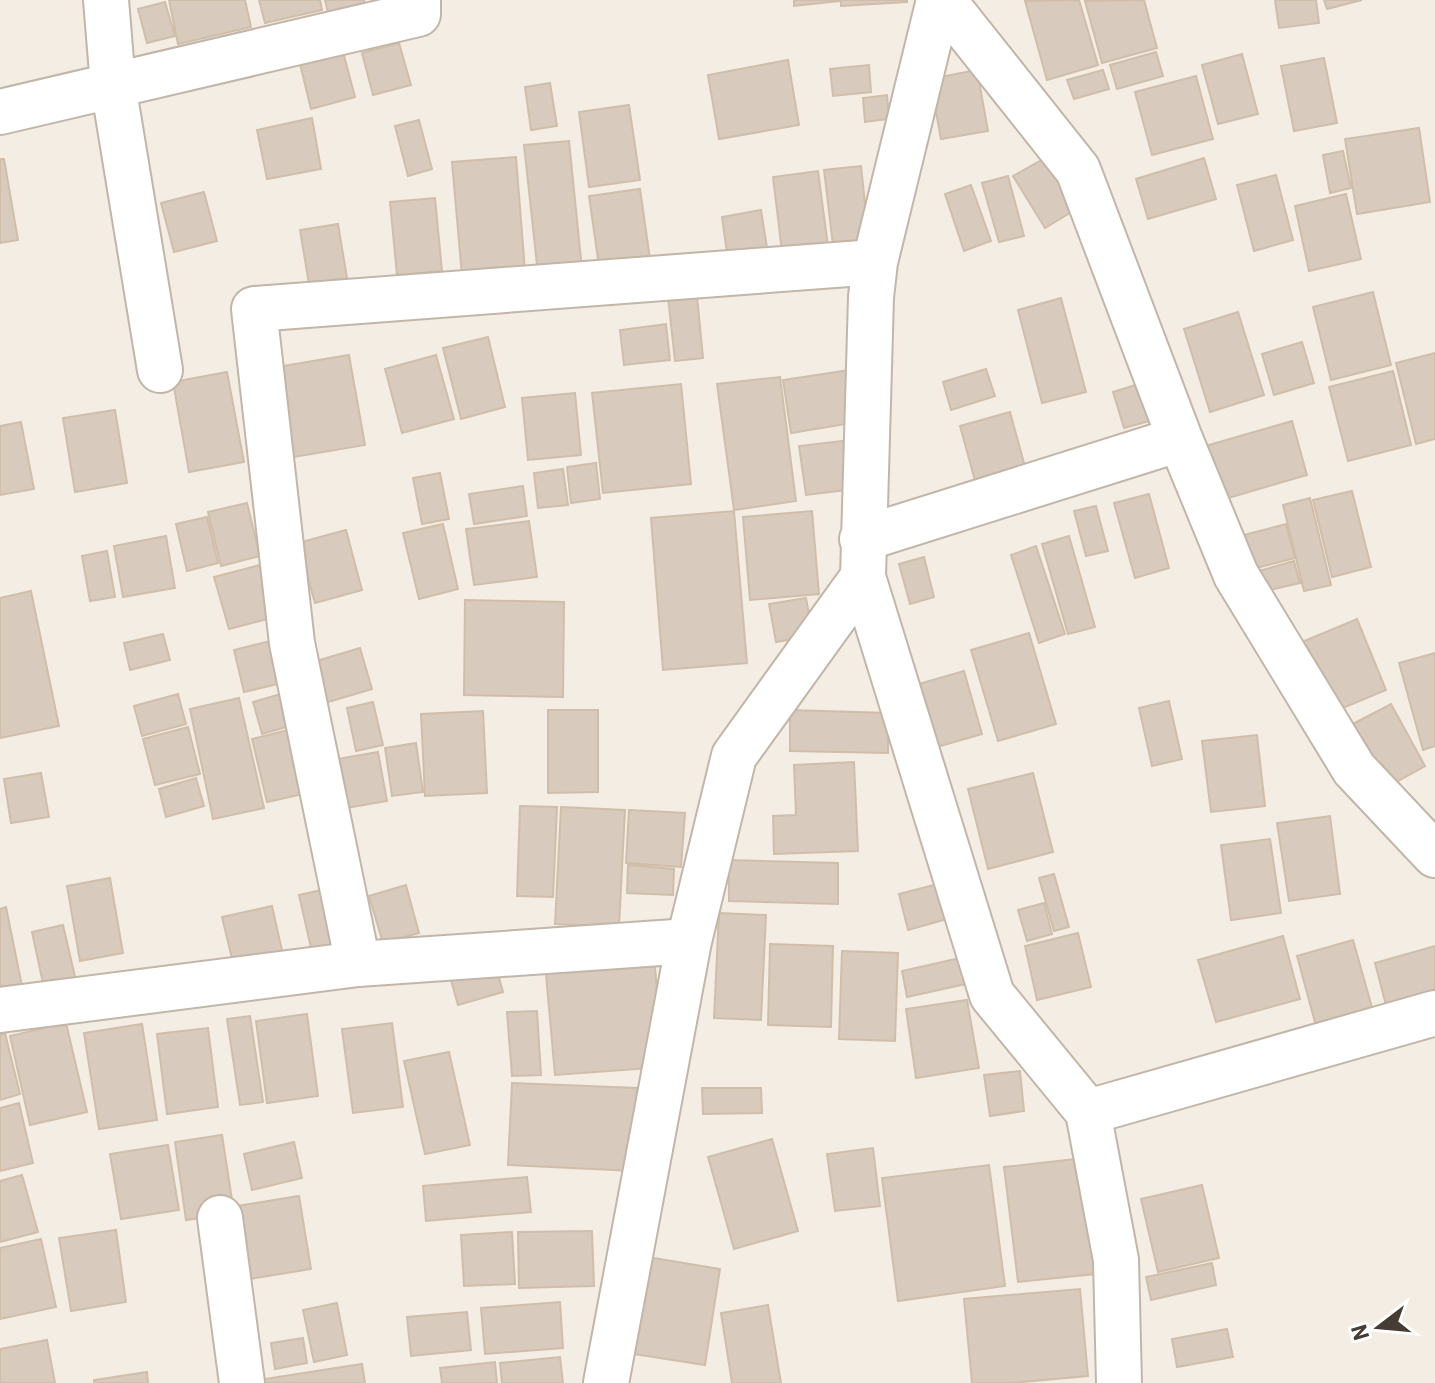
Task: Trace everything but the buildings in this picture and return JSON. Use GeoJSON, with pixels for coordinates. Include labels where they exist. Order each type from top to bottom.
{"type":"FeatureCollection","features":[{"type":"Feature","properties":{"kind":"street"},"geometry":{"type":"LineString","coordinates":[[106,0],[113,85],[160,370]]}},
{"type":"Feature","properties":{"kind":"street"},"geometry":{"type":"LineString","coordinates":[[0,112],[418,14],[418,0]]}},
{"type":"Feature","properties":{"kind":"street"},"geometry":{"type":"LineString","coordinates":[[941,0],[875,262],[871,297],[862,558],[992,995],[1088,1112],[1116,1260],[1119,1383]]}},
{"type":"Feature","properties":{"kind":"street"},"geometry":{"type":"LineString","coordinates":[[941,0],[1078,170],[1180,439],[1236,575],[1354,769],[1435,855]]}},
{"type":"Feature","properties":{"kind":"street"},"geometry":{"type":"LineString","coordinates":[[358,964],[292,643],[254,309],[875,262]]}},
{"type":"Feature","properties":{"kind":"street"},"geometry":{"type":"LineString","coordinates":[[606,1383],[689,941],[734,756],[862,558],[1180,439]]}},
{"type":"Feature","properties":{"kind":"street"},"geometry":{"type":"LineString","coordinates":[[0,1010],[358,964],[689,941]]}},
{"type":"Feature","properties":{"kind":"street"},"geometry":{"type":"LineString","coordinates":[[1088,1112],[1435,1013]]}},
{"type":"Feature","properties":{"kind":"street"},"geometry":{"type":"LineString","coordinates":[[220,1218],[242,1383]]}}]}
